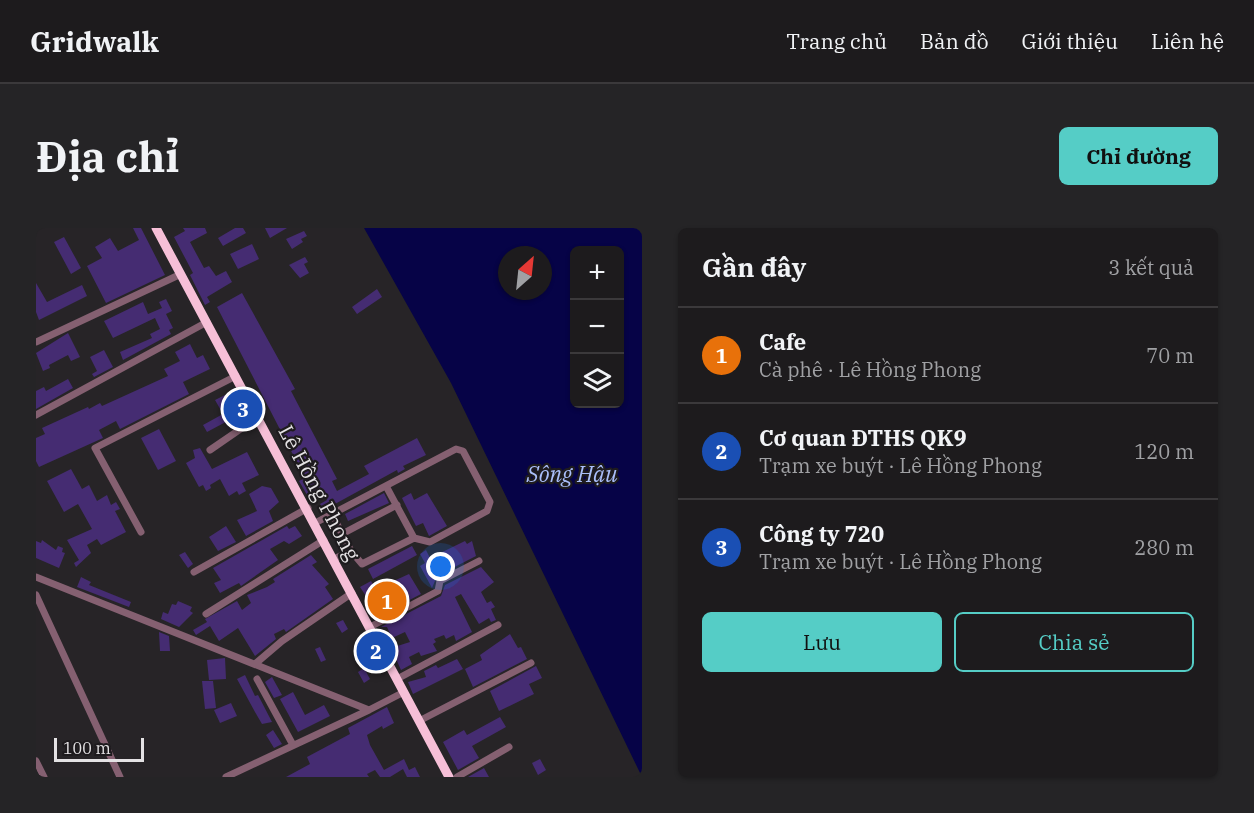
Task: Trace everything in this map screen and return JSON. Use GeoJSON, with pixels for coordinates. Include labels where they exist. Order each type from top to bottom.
{"type":"FeatureCollection","features":[{"type":"Feature","properties":{"kind":"highway","name":"Lê Hồng Phong"},"geometry":{"type":"LineString","coordinates":[[156,228],[308,508],[449,777]]}},
{"type":"Feature","properties":{"kind":"street"},"geometry":{"type":"LineString","coordinates":[[36,342],[181,274]]}},
{"type":"Feature","properties":{"kind":"street"},"geometry":{"type":"LineString","coordinates":[[36,415],[207,322]]}},
{"type":"Feature","properties":{"kind":"street"},"geometry":{"type":"LineString","coordinates":[[141,532],[95,448],[236,376]]}},
{"type":"Feature","properties":{"kind":"street"},"geometry":{"type":"LineString","coordinates":[[210,450],[258,417]]}},
{"type":"Feature","properties":{"kind":"street"},"geometry":{"type":"LineString","coordinates":[[315,523],[386,486],[460,449],[490,502],[487,511],[434,540],[424,542],[414,538],[386,486]]}},
{"type":"Feature","properties":{"kind":"street"},"geometry":{"type":"LineString","coordinates":[[342,534],[397,505]]}},
{"type":"Feature","properties":{"kind":"street"},"geometry":{"type":"LineString","coordinates":[[194,572],[308,508]]}},
{"type":"Feature","properties":{"kind":"street"},"geometry":{"type":"LineString","coordinates":[[332,514],[351,550],[362,564],[414,538]]}},
{"type":"Feature","properties":{"kind":"street"},"geometry":{"type":"LineString","coordinates":[[206,614],[324,540]]}},
{"type":"Feature","properties":{"kind":"street"},"geometry":{"type":"LineString","coordinates":[[334,559],[351,550]]}},
{"type":"Feature","properties":{"kind":"street"},"geometry":{"type":"LineString","coordinates":[[370,627],[438,591],[440,581],[479,561]]}},
{"type":"Feature","properties":{"kind":"street"},"geometry":{"type":"LineString","coordinates":[[36,577],[369,710]]}},
{"type":"Feature","properties":{"kind":"street"},"geometry":{"type":"LineString","coordinates":[[255,664],[282,641],[352,593]]}},
{"type":"Feature","properties":{"kind":"street"},"geometry":{"type":"LineString","coordinates":[[36,595],[120,777]]}},
{"type":"Feature","properties":{"kind":"street"},"geometry":{"type":"LineString","coordinates":[[397,679],[498,625]]}},
{"type":"Feature","properties":{"kind":"street"},"geometry":{"type":"LineString","coordinates":[[419,721],[531,663]]}},
{"type":"Feature","properties":{"kind":"street"},"geometry":{"type":"LineString","coordinates":[[257,679],[293,745]]}},
{"type":"Feature","properties":{"kind":"street"},"geometry":{"type":"LineString","coordinates":[[226,777],[404,692]]}},
{"type":"Feature","properties":{"kind":"street"},"geometry":{"type":"LineString","coordinates":[[457,777],[509,747]]}},
{"type":"Feature","properties":{"kind":"street"},"geometry":{"type":"LineString","coordinates":[[36,761],[44,777]]}},
{"type":"Feature","properties":{"kind":"water","name":"Sông Hậu"},"geometry":{"type":"Polygon","coordinates":[[[364,228],[642,228],[642,777],[451,383],[364,228]]]}},
{"type":"Feature","properties":{"kind":"building"},"geometry":{"type":"Polygon","coordinates":[[[133,228],[141,228],[165,275],[106,303],[87,266],[102,258],[95,247],[110,238],[118,251],[139,240],[133,228]]]}},
{"type":"Feature","properties":{"kind":"building"},"geometry":{"type":"Polygon","coordinates":[[[183,228],[205,228],[207,233],[190,242],[204,268],[209,266],[216,276],[226,271],[232,282],[207,297],[210,302],[205,305],[190,275],[193,273],[174,237],[185,231],[183,228]]]}},
{"type":"Feature","properties":{"kind":"building"},"geometry":{"type":"Polygon","coordinates":[[[235,228],[243,228],[246,233],[223,246],[218,238],[235,228]]]}},
{"type":"Feature","properties":{"kind":"building"},"geometry":{"type":"Polygon","coordinates":[[[265,228],[287,228],[270,238],[265,228]]]}},
{"type":"Feature","properties":{"kind":"building"},"geometry":{"type":"Polygon","coordinates":[[[304,231],[307,236],[301,239],[303,242],[292,249],[286,239],[304,231]]]}},
{"type":"Feature","properties":{"kind":"building"},"geometry":{"type":"Polygon","coordinates":[[[64,237],[81,268],[71,274],[54,242],[64,237]]]}},
{"type":"Feature","properties":{"kind":"building"},"geometry":{"type":"Polygon","coordinates":[[[252,244],[259,259],[238,269],[230,254],[252,244]]]}},
{"type":"Feature","properties":{"kind":"building"},"geometry":{"type":"Polygon","coordinates":[[[305,257],[308,262],[304,264],[309,273],[300,278],[289,265],[305,257]]]}},
{"type":"Feature","properties":{"kind":"building"},"geometry":{"type":"Polygon","coordinates":[[[36,283],[47,302],[82,285],[87,296],[39,320],[36,312],[36,283]]]}},
{"type":"Feature","properties":{"kind":"building"},"geometry":{"type":"Polygon","coordinates":[[[377,289],[382,297],[357,314],[352,307],[377,289]]]}},
{"type":"Feature","properties":{"kind":"building"},"geometry":{"type":"Polygon","coordinates":[[[242,293],[295,389],[291,391],[337,479],[332,481],[337,491],[369,474],[364,466],[417,438],[426,455],[403,466],[405,469],[398,473],[397,470],[324,510],[320,504],[327,500],[321,487],[307,495],[299,481],[305,478],[217,307],[242,293]]]}},
{"type":"Feature","properties":{"kind":"building"},"geometry":{"type":"Polygon","coordinates":[[[166,299],[172,311],[166,314],[173,328],[169,330],[171,334],[123,360],[120,352],[152,338],[150,334],[160,329],[155,318],[113,338],[104,321],[143,302],[148,314],[162,308],[159,302],[166,299]]]}},
{"type":"Feature","properties":{"kind":"building"},"geometry":{"type":"Polygon","coordinates":[[[68,333],[80,357],[71,361],[68,355],[49,365],[50,368],[43,371],[36,353],[68,333]]]}},
{"type":"Feature","properties":{"kind":"building"},"geometry":{"type":"Polygon","coordinates":[[[190,344],[197,358],[203,355],[210,369],[183,382],[189,394],[120,429],[116,421],[99,430],[103,438],[39,467],[36,461],[36,438],[45,434],[42,428],[88,407],[89,409],[100,403],[102,406],[168,376],[164,369],[180,361],[175,352],[190,344]]]}},
{"type":"Feature","properties":{"kind":"building"},"geometry":{"type":"Polygon","coordinates":[[[104,350],[113,367],[94,377],[92,374],[97,371],[90,357],[104,350]]]}},
{"type":"Feature","properties":{"kind":"building"},"geometry":{"type":"Polygon","coordinates":[[[68,379],[73,388],[36,409],[36,391],[44,387],[46,391],[68,379]]]}},
{"type":"Feature","properties":{"kind":"building"},"geometry":{"type":"Polygon","coordinates":[[[225,395],[237,416],[207,432],[203,425],[223,414],[215,400],[225,395]]]}},
{"type":"Feature","properties":{"kind":"building"},"geometry":{"type":"Polygon","coordinates":[[[159,429],[176,461],[158,470],[141,438],[159,429]]]}},
{"type":"Feature","properties":{"kind":"building"},"geometry":{"type":"Polygon","coordinates":[[[200,448],[212,469],[247,452],[259,475],[242,483],[246,491],[239,495],[237,491],[229,496],[220,479],[210,485],[211,488],[206,491],[203,485],[199,487],[186,463],[195,458],[193,450],[200,448]]]}},
{"type":"Feature","properties":{"kind":"building"},"geometry":{"type":"Polygon","coordinates":[[[71,469],[82,489],[89,485],[97,501],[107,495],[111,505],[116,502],[120,509],[115,511],[126,532],[101,545],[97,539],[87,545],[91,553],[76,567],[74,563],[79,560],[67,540],[92,529],[78,504],[64,512],[47,481],[71,469]]]}},
{"type":"Feature","properties":{"kind":"building"},"geometry":{"type":"Polygon","coordinates":[[[262,486],[271,488],[279,502],[269,511],[273,521],[246,536],[237,520],[257,511],[249,494],[262,486]]]}},
{"type":"Feature","properties":{"kind":"building"},"geometry":{"type":"Polygon","coordinates":[[[384,493],[389,503],[348,521],[345,514],[384,493]]]}},
{"type":"Feature","properties":{"kind":"building"},"geometry":{"type":"Polygon","coordinates":[[[411,493],[414,500],[427,493],[447,526],[429,536],[423,523],[416,526],[402,498],[411,493]]]}},
{"type":"Feature","properties":{"kind":"building"},"geometry":{"type":"Polygon","coordinates":[[[226,526],[236,542],[218,551],[209,537],[226,526]]]}},
{"type":"Feature","properties":{"kind":"building"},"geometry":{"type":"Polygon","coordinates":[[[287,526],[289,529],[295,526],[302,536],[289,544],[284,541],[270,549],[278,560],[241,586],[239,583],[220,593],[214,583],[221,580],[213,568],[287,526]]]}},
{"type":"Feature","properties":{"kind":"building"},"geometry":{"type":"Polygon","coordinates":[[[42,540],[56,550],[58,546],[63,548],[62,552],[65,553],[59,568],[36,558],[36,541],[41,543],[42,540]]]}},
{"type":"Feature","properties":{"kind":"building"},"geometry":{"type":"Polygon","coordinates":[[[465,541],[467,544],[472,541],[476,556],[437,576],[432,588],[420,566],[425,563],[420,554],[426,550],[430,558],[465,541]]]}},
{"type":"Feature","properties":{"kind":"building"},"geometry":{"type":"Polygon","coordinates":[[[412,546],[417,555],[373,579],[368,569],[412,546]]]}},
{"type":"Feature","properties":{"kind":"building"},"geometry":{"type":"Polygon","coordinates":[[[185,552],[193,564],[188,568],[179,555],[185,552]]]}},
{"type":"Feature","properties":{"kind":"building"},"geometry":{"type":"Polygon","coordinates":[[[311,555],[317,562],[312,565],[329,584],[325,587],[333,599],[286,632],[284,629],[274,634],[276,639],[255,656],[238,628],[219,641],[210,626],[196,635],[193,630],[207,622],[205,619],[237,601],[242,610],[251,603],[247,595],[275,582],[273,579],[311,555]]]}},
{"type":"Feature","properties":{"kind":"building"},"geometry":{"type":"Polygon","coordinates":[[[481,567],[494,582],[481,592],[487,603],[491,601],[495,607],[491,609],[496,620],[491,622],[489,618],[479,624],[461,594],[455,597],[472,632],[456,641],[454,635],[446,639],[444,635],[434,639],[436,642],[433,644],[437,651],[421,656],[419,652],[409,657],[412,664],[401,670],[391,648],[410,642],[405,632],[392,638],[387,627],[381,627],[441,596],[445,585],[481,567]]]}},
{"type":"Feature","properties":{"kind":"building"},"geometry":{"type":"Polygon","coordinates":[[[409,574],[421,594],[379,616],[360,587],[371,581],[376,589],[409,574]]]}},
{"type":"Feature","properties":{"kind":"building"},"geometry":{"type":"Polygon","coordinates":[[[81,577],[91,582],[89,585],[131,602],[129,607],[77,587],[81,577]]]}},
{"type":"Feature","properties":{"kind":"building"},"geometry":{"type":"Polygon","coordinates":[[[178,601],[192,607],[190,611],[193,613],[179,627],[161,619],[163,612],[168,614],[172,604],[176,605],[178,601]]]}},
{"type":"Feature","properties":{"kind":"building"},"geometry":{"type":"Polygon","coordinates":[[[343,620],[348,629],[342,633],[336,623],[343,620]]]}},
{"type":"Feature","properties":{"kind":"building"},"geometry":{"type":"Polygon","coordinates":[[[159,632],[169,636],[170,651],[160,651],[159,632]]]}},
{"type":"Feature","properties":{"kind":"building"},"geometry":{"type":"Polygon","coordinates":[[[510,634],[527,659],[473,687],[465,669],[482,660],[480,655],[510,634]]]}},
{"type":"Feature","properties":{"kind":"building"},"geometry":{"type":"Polygon","coordinates":[[[320,647],[326,660],[321,662],[315,649],[320,647]]]}},
{"type":"Feature","properties":{"kind":"building"},"geometry":{"type":"Polygon","coordinates":[[[225,658],[226,679],[209,680],[207,660],[225,658]]]}},
{"type":"Feature","properties":{"kind":"building"},"geometry":{"type":"Polygon","coordinates":[[[457,659],[463,669],[413,694],[408,682],[426,677],[424,671],[436,665],[438,668],[457,659]]]}},
{"type":"Feature","properties":{"kind":"building"},"geometry":{"type":"Polygon","coordinates":[[[536,666],[542,678],[529,684],[534,694],[499,711],[490,691],[536,666]]]}},
{"type":"Feature","properties":{"kind":"building"},"geometry":{"type":"Polygon","coordinates":[[[364,668],[370,679],[364,683],[358,672],[364,668]]]}},
{"type":"Feature","properties":{"kind":"building"},"geometry":{"type":"Polygon","coordinates":[[[245,675],[272,722],[262,724],[255,712],[237,679],[245,675]]]}},
{"type":"Feature","properties":{"kind":"building"},"geometry":{"type":"Polygon","coordinates":[[[272,677],[282,695],[274,698],[265,682],[272,677]]]}},
{"type":"Feature","properties":{"kind":"building"},"geometry":{"type":"Polygon","coordinates":[[[202,681],[213,681],[216,708],[205,709],[202,681]]]}},
{"type":"Feature","properties":{"kind":"building"},"geometry":{"type":"Polygon","coordinates":[[[293,692],[305,715],[324,705],[330,716],[298,732],[280,699],[293,692]]]}},
{"type":"Feature","properties":{"kind":"building"},"geometry":{"type":"Polygon","coordinates":[[[231,703],[237,716],[220,723],[214,710],[231,703]]]}},
{"type":"Feature","properties":{"kind":"building"},"geometry":{"type":"Polygon","coordinates":[[[387,707],[394,723],[383,729],[382,726],[367,735],[370,745],[384,770],[404,759],[409,770],[415,767],[420,777],[407,777],[403,769],[390,777],[380,777],[375,770],[367,774],[369,777],[286,777],[310,764],[307,757],[350,734],[348,728],[387,707]]]}},
{"type":"Feature","properties":{"kind":"building"},"geometry":{"type":"Polygon","coordinates":[[[500,717],[506,727],[472,746],[479,758],[458,770],[443,742],[464,730],[467,735],[500,717]]]}},
{"type":"Feature","properties":{"kind":"building"},"geometry":{"type":"Polygon","coordinates":[[[273,730],[282,744],[274,748],[266,735],[273,730]]]}},
{"type":"Feature","properties":{"kind":"building"},"geometry":{"type":"Polygon","coordinates":[[[540,759],[546,770],[538,775],[532,763],[540,759]]]}},
{"type":"Feature","properties":{"kind":"building"},"geometry":{"type":"Polygon","coordinates":[[[484,768],[489,777],[468,777],[484,768]]]}},
{"type":"Feature","properties":{"kind":"place","name":"Công ty 720"},"geometry":{"type":"Point","coordinates":[243,409]}},
{"type":"Feature","properties":{"kind":"place","name":"Cafe"},"geometry":{"type":"Point","coordinates":[387,601]}},
{"type":"Feature","properties":{"kind":"place","name":"Cơ quan ĐTHS QK9"},"geometry":{"type":"Point","coordinates":[376,651]}}]}
